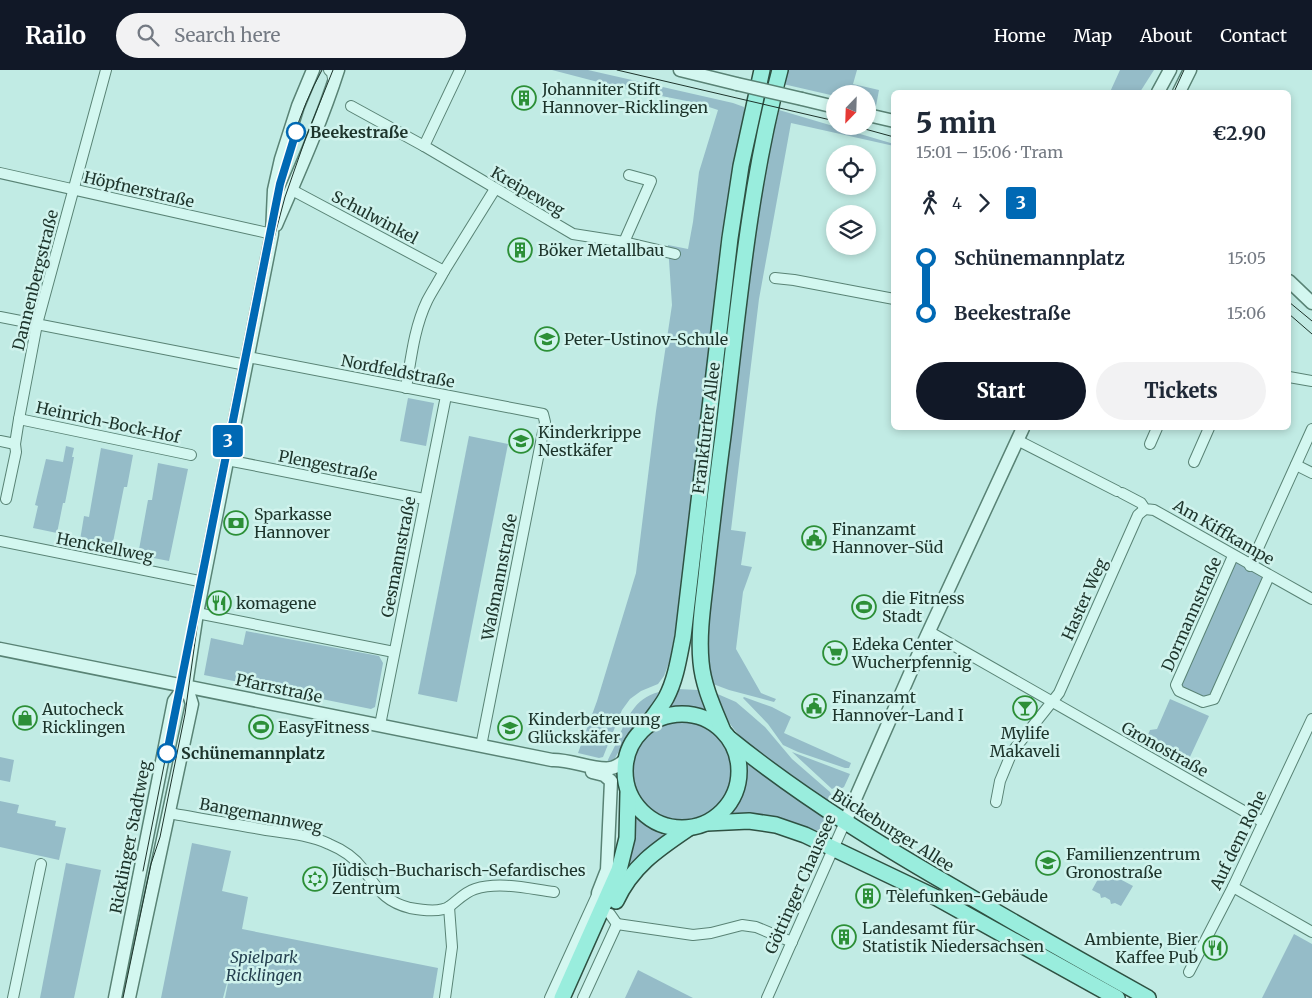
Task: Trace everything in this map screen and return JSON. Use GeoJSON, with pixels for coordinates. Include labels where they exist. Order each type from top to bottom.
{"type":"FeatureCollection","features":[{"type":"Feature","properties":{"kind":"main road","name":"Frankfurter Allee"},"geometry":{"type":"LineString","coordinates":[[648,724],[666,698],[678,661],[683,637],[730,238],[742,166],[762,70]]}},
{"type":"Feature","properties":{"kind":"main road","name":"Frankfurter Allee"},"geometry":{"type":"LineString","coordinates":[[727,735],[707,691],[701,665],[700,635],[719,462],[752,211],[768,121],[780,70]]}},
{"type":"Feature","properties":{"kind":"main road"},"geometry":{"type":"LineString","coordinates":[[562,998],[608,908],[638,866],[665,844],[689,828],[707,822],[724,810],[736,791],[739,781],[738,759],[727,735],[704,718],[681,713],[658,718],[648,724],[633,740],[626,760],[628,825],[624,854],[608,908],[571,998]]}},
{"type":"Feature","properties":{"kind":"main road","name":"Bückeburger Allee"},"geometry":{"type":"LineString","coordinates":[[727,735],[785,782],[845,822],[966,895],[1148,998]]}},
{"type":"Feature","properties":{"kind":"main road"},"geometry":{"type":"LineString","coordinates":[[628,791],[640,810],[652,820],[678,828],[689,828]]}},
{"type":"Feature","properties":{"kind":"main road"},"geometry":{"type":"LineString","coordinates":[[707,822],[749,821],[776,825],[805,834],[937,898],[1117,998]]}},
{"type":"Feature","properties":{"kind":"street","name":"Dannenbergstraße"},"geometry":{"type":"LineString","coordinates":[[6,500],[16,452],[15,444],[19,419],[37,324],[106,70]]}},
{"type":"Feature","properties":{"kind":"street"},"geometry":{"type":"LineString","coordinates":[[329,70],[332,73],[334,84]]}},
{"type":"Feature","properties":{"kind":"street","name":"Ricklinger Stadtweg"},"geometry":{"type":"LineString","coordinates":[[272,234],[292,190],[338,70]]}},
{"type":"Feature","properties":{"kind":"street"},"geometry":{"type":"LineString","coordinates":[[424,146],[460,70]]}},
{"type":"Feature","properties":{"kind":"street"},"geometry":{"type":"LineString","coordinates":[[680,70],[826,105]]}},
{"type":"Feature","properties":{"kind":"street"},"geometry":{"type":"LineString","coordinates":[[1159,90],[1170,70]]}},
{"type":"Feature","properties":{"kind":"street"},"geometry":{"type":"LineString","coordinates":[[1181,90],[1190,70]]}},
{"type":"Feature","properties":{"kind":"street","name":"Ricklinger Stadtweg"},"geometry":{"type":"LineString","coordinates":[[129,998],[192,704],[186,685],[197,613],[272,234],[274,190],[293,119],[312,72]]}},
{"type":"Feature","properties":{"kind":"street","name":"Kreipeweg"},"geometry":{"type":"LineString","coordinates":[[352,106],[424,146],[572,234],[624,242],[675,254]]}},
{"type":"Feature","properties":{"kind":"street"},"geometry":{"type":"LineString","coordinates":[[876,117],[891,120]]}},
{"type":"Feature","properties":{"kind":"street","name":"Höpfnerstraße"},"geometry":{"type":"LineString","coordinates":[[0,173],[272,234]]}},
{"type":"Feature","properties":{"kind":"street"},"geometry":{"type":"LineString","coordinates":[[624,242],[651,181],[629,175]]}},
{"type":"Feature","properties":{"kind":"street"},"geometry":{"type":"LineString","coordinates":[[406,388],[413,346],[427,302],[495,189]]}},
{"type":"Feature","properties":{"kind":"street","name":"Schulwinkel"},"geometry":{"type":"LineString","coordinates":[[292,190],[359,224],[444,271]]}},
{"type":"Feature","properties":{"kind":"street"},"geometry":{"type":"LineString","coordinates":[[775,278],[891,298]]}},
{"type":"Feature","properties":{"kind":"street"},"geometry":{"type":"LineString","coordinates":[[1291,283],[1312,303]]}},
{"type":"Feature","properties":{"kind":"street","name":"Nordfeldstraße"},"geometry":{"type":"LineString","coordinates":[[0,316],[543,414]]}},
{"type":"Feature","properties":{"kind":"street"},"geometry":{"type":"LineString","coordinates":[[1291,377],[1312,381]]}},
{"type":"Feature","properties":{"kind":"street","name":"Gesmannstraße"},"geometry":{"type":"LineString","coordinates":[[380,725],[446,396]]}},
{"type":"Feature","properties":{"kind":"street","name":"Waßmannstraße"},"geometry":{"type":"LineString","coordinates":[[481,746],[545,422],[543,414]]}},
{"type":"Feature","properties":{"kind":"street","name":"Heinrich-Bock-Hof"},"geometry":{"type":"LineString","coordinates":[[19,419],[191,455]]}},
{"type":"Feature","properties":{"kind":"street"},"geometry":{"type":"LineString","coordinates":[[1250,566],[1312,429]]}},
{"type":"Feature","properties":{"kind":"street","name":"Göttinger Chaussee"},"geometry":{"type":"LineString","coordinates":[[767,998],[1022,430]]}},
{"type":"Feature","properties":{"kind":"street"},"geometry":{"type":"LineString","coordinates":[[1150,444],[1156,430]]}},
{"type":"Feature","properties":{"kind":"street"},"geometry":{"type":"LineString","coordinates":[[1194,462],[1208,430]]}},
{"type":"Feature","properties":{"kind":"street","name":"Am Kiffkampe"},"geometry":{"type":"LineString","coordinates":[[1017,440],[1141,503],[1145,509],[1154,510],[1250,566],[1312,599]]}},
{"type":"Feature","properties":{"kind":"street"},"geometry":{"type":"LineString","coordinates":[[0,441],[15,444]]}},
{"type":"Feature","properties":{"kind":"street","name":"Plengestraße"},"geometry":{"type":"LineString","coordinates":[[227,460],[424,499]]}},
{"type":"Feature","properties":{"kind":"street"},"geometry":{"type":"LineString","coordinates":[[1296,465],[1312,473]]}},
{"type":"Feature","properties":{"kind":"street","name":"Haster Weg"},"geometry":{"type":"LineString","coordinates":[[1052,702],[1059,693],[1138,515],[1145,509]]}},
{"type":"Feature","properties":{"kind":"street","name":"Henckellweg"},"geometry":{"type":"LineString","coordinates":[[0,541],[204,582]]}},
{"type":"Feature","properties":{"kind":"street","name":"Dormannstraße"},"geometry":{"type":"LineString","coordinates":[[1233,556],[1176,685],[1179,691],[1203,702],[1214,699],[1269,576]]}},
{"type":"Feature","properties":{"kind":"street"},"geometry":{"type":"LineString","coordinates":[[197,613],[394,652]]}},
{"type":"Feature","properties":{"kind":"street","name":"Gronostraße"},"geometry":{"type":"LineString","coordinates":[[930,632],[1263,822]]}},
{"type":"Feature","properties":{"kind":"street","name":"Pfarrstraße"},"geometry":{"type":"LineString","coordinates":[[0,649],[552,760],[562,759],[604,768],[618,765],[626,760]]}},
{"type":"Feature","properties":{"kind":"street","name":"Ricklinger Stadtweg"},"geometry":{"type":"LineString","coordinates":[[115,998],[174,701],[186,685]]}},
{"type":"Feature","properties":{"kind":"street"},"geometry":{"type":"LineString","coordinates":[[996,802],[1000,782],[1012,752],[1052,702]]}},
{"type":"Feature","properties":{"kind":"street","name":"Auf dem Rohe"},"geometry":{"type":"LineString","coordinates":[[1189,972],[1233,887],[1312,719]]}},
{"type":"Feature","properties":{"kind":"street","name":"Pfarrstraße"},"geometry":{"type":"LineString","coordinates":[[552,760],[561,766],[604,775],[611,781],[607,870],[608,908]]}},
{"type":"Feature","properties":{"kind":"street","name":"Bangemannweg"},"geometry":{"type":"LineString","coordinates":[[169,813],[300,835],[328,843],[348,854],[362,867],[380,894],[392,902],[422,910],[437,910],[449,907],[464,895],[476,889],[500,886],[554,892]]}},
{"type":"Feature","properties":{"kind":"street"},"geometry":{"type":"LineString","coordinates":[[13,998],[41,864]]}},
{"type":"Feature","properties":{"kind":"street"},"geometry":{"type":"LineString","coordinates":[[1233,887],[1312,932]]}},
{"type":"Feature","properties":{"kind":"street"},"geometry":{"type":"LineString","coordinates":[[445,998],[452,947],[449,907]]}},
{"type":"Feature","properties":{"kind":"street"},"geometry":{"type":"LineString","coordinates":[[608,908],[693,935],[711,934],[742,925],[756,927],[792,942]]}},
{"type":"Feature","properties":{"kind":"street"},"geometry":{"type":"LineString","coordinates":[[550,998],[608,908]]}},
{"type":"Feature","properties":{"kind":"street"},"geometry":{"type":"LineString","coordinates":[[583,998],[608,908]]}},
{"type":"Feature","properties":{"kind":"green space"},"geometry":{"type":"Polygon","coordinates":[[[552,70],[588,70],[744,107],[744,116],[721,238],[679,608],[670,660],[664,676],[658,684],[641,691],[630,699],[622,710],[603,757],[599,758],[578,753],[597,701],[636,573],[656,411],[672,305],[668,245],[688,249],[699,172],[718,110],[697,103],[621,88],[552,70]]]}},
{"type":"Feature","properties":{"kind":"green space"},"geometry":{"type":"Polygon","coordinates":[[[788,70],[857,70],[853,84],[857,85],[826,85],[826,94],[783,84],[788,70]]]}},
{"type":"Feature","properties":{"kind":"green space"},"geometry":{"type":"Polygon","coordinates":[[[1120,70],[1154,70],[1141,90],[1111,90],[1120,70]]]}},
{"type":"Feature","properties":{"kind":"green space"},"geometry":{"type":"Polygon","coordinates":[[[876,89],[879,90],[876,106],[876,89]]]}},
{"type":"Feature","properties":{"kind":"green space"},"geometry":{"type":"Polygon","coordinates":[[[779,110],[826,124],[826,131],[791,123],[759,299],[731,530],[746,532],[741,565],[752,567],[743,592],[736,649],[761,693],[776,699],[774,702],[713,684],[707,665],[705,638],[747,290],[765,171],[779,110]]]}},
{"type":"Feature","properties":{"kind":"green space"},"geometry":{"type":"Polygon","coordinates":[[[845,135],[864,135],[891,143],[891,145],[845,135]]]}},
{"type":"Feature","properties":{"kind":"green space"},"geometry":{"type":"Polygon","coordinates":[[[408,398],[434,403],[426,446],[400,441],[408,398]]]}},
{"type":"Feature","properties":{"kind":"green space"},"geometry":{"type":"Polygon","coordinates":[[[469,436],[508,444],[457,702],[418,694],[469,436]]]}},
{"type":"Feature","properties":{"kind":"green space"},"geometry":{"type":"Polygon","coordinates":[[[66,446],[74,448],[72,457],[74,457],[57,533],[33,528],[38,506],[35,505],[46,459],[63,462],[66,446]]]}},
{"type":"Feature","properties":{"kind":"green space"},"geometry":{"type":"Polygon","coordinates":[[[101,448],[133,455],[127,487],[124,487],[111,552],[79,546],[84,516],[89,517],[101,448]]]}},
{"type":"Feature","properties":{"kind":"green space"},"geometry":{"type":"Polygon","coordinates":[[[158,463],[188,469],[169,561],[138,555],[148,500],[152,500],[158,463]]]}},
{"type":"Feature","properties":{"kind":"green space"},"geometry":{"type":"Polygon","coordinates":[[[1233,556],[1269,576],[1214,699],[1203,702],[1179,691],[1233,556]]]}},
{"type":"Feature","properties":{"kind":"green space","name":"Schünemannplatz"},"geometry":{"type":"Polygon","coordinates":[[[246,631],[379,656],[383,663],[375,707],[371,709],[204,675],[211,638],[243,645],[246,631]]]}},
{"type":"Feature","properties":{"kind":"green space"},"geometry":{"type":"Polygon","coordinates":[[[677,689],[699,690],[708,708],[706,711],[687,706],[667,706],[677,689]]]}},
{"type":"Feature","properties":{"kind":"green space"},"geometry":{"type":"Polygon","coordinates":[[[659,692],[654,703],[629,733],[615,758],[607,763],[632,711],[643,699],[659,692]]]}},
{"type":"Feature","properties":{"kind":"green space"},"geometry":{"type":"Polygon","coordinates":[[[713,692],[736,702],[765,727],[792,759],[830,792],[834,802],[824,800],[768,761],[748,744],[731,725],[713,692]]]}},
{"type":"Feature","properties":{"kind":"green space"},"geometry":{"type":"Polygon","coordinates":[[[744,697],[772,707],[791,717],[784,733],[851,763],[849,768],[798,752],[783,745],[768,724],[744,697]]]}},
{"type":"Feature","properties":{"kind":"green space"},"geometry":{"type":"Polygon","coordinates":[[[1170,699],[1209,716],[1189,759],[1146,740],[1150,730],[1157,729],[1170,699]]]}},
{"type":"Feature","properties":{"kind":"green space"},"geometry":{"type":"Polygon","coordinates":[[[683,721],[693,722],[711,729],[725,743],[732,761],[732,781],[725,799],[711,813],[693,820],[683,821],[673,820],[655,813],[641,799],[634,781],[633,771],[634,761],[641,743],[655,729],[673,722],[683,721]]]}},
{"type":"Feature","properties":{"kind":"green space"},"geometry":{"type":"Polygon","coordinates":[[[792,752],[850,774],[844,787],[838,790],[836,787],[832,789],[792,752]]]}},
{"type":"Feature","properties":{"kind":"green space"},"geometry":{"type":"Polygon","coordinates":[[[0,757],[14,760],[10,782],[0,780],[0,757]]]}},
{"type":"Feature","properties":{"kind":"green space"},"geometry":{"type":"Polygon","coordinates":[[[746,761],[766,777],[826,817],[833,825],[829,834],[755,814],[733,817],[731,813],[744,789],[746,761]]]}},
{"type":"Feature","properties":{"kind":"green space"},"geometry":{"type":"Polygon","coordinates":[[[0,801],[19,805],[17,813],[56,821],[55,826],[66,828],[59,860],[0,847],[0,801]]]}},
{"type":"Feature","properties":{"kind":"green space"},"geometry":{"type":"Polygon","coordinates":[[[634,814],[657,832],[666,836],[630,863],[634,814]]]}},
{"type":"Feature","properties":{"kind":"green space","name":"Spielpark Ricklingen"},"geometry":{"type":"Polygon","coordinates":[[[192,843],[231,851],[222,891],[248,897],[242,929],[438,968],[433,998],[225,998],[231,968],[223,998],[161,998],[192,843]]]}},
{"type":"Feature","properties":{"kind":"green space"},"geometry":{"type":"Polygon","coordinates":[[[66,863],[101,870],[74,998],[40,998],[66,863]]]}},
{"type":"Feature","properties":{"kind":"green space"},"geometry":{"type":"Polygon","coordinates":[[[1103,870],[1133,886],[1121,906],[1115,903],[1111,904],[1110,900],[1105,897],[1101,898],[1100,894],[1092,890],[1103,870]]]}},
{"type":"Feature","properties":{"kind":"green space"},"geometry":{"type":"Polygon","coordinates":[[[1294,934],[1312,944],[1312,998],[1262,998],[1294,934]]]}},
{"type":"Feature","properties":{"kind":"green space"},"geometry":{"type":"Polygon","coordinates":[[[638,970],[693,998],[625,998],[638,970]]]}},
{"type":"Feature","properties":{"kind":"tram line"},"geometry":{"type":"LineString","coordinates":[[275,209],[299,120],[322,70]]}},
{"type":"Feature","properties":{"kind":"tram line"},"geometry":{"type":"LineString","coordinates":[[123,998],[151,864],[160,837],[185,714],[199,613],[273,242],[285,197],[306,137],[333,70]]}},
{"type":"Feature","properties":{"kind":"tram line"},"geometry":{"type":"LineString","coordinates":[[617,70],[826,119]]}},
{"type":"Feature","properties":{"kind":"tram line"},"geometry":{"type":"LineString","coordinates":[[1175,90],[1184,70]]}},
{"type":"Feature","properties":{"kind":"tram line","name":"3"},"geometry":{"type":"LineString","coordinates":[[167,753],[280,184],[296,132]]}},
{"type":"Feature","properties":{"kind":"tram line"},"geometry":{"type":"LineString","coordinates":[[876,132],[891,136]]}},
{"type":"Feature","properties":{"kind":"tram line"},"geometry":{"type":"LineString","coordinates":[[1291,304],[1312,321]]}},
{"type":"Feature","properties":{"kind":"tram line"},"geometry":{"type":"LineString","coordinates":[[1291,316],[1312,334]]}},
{"type":"Feature","properties":{"kind":"tram line"},"geometry":{"type":"LineString","coordinates":[[143,871],[186,655]]}},
{"type":"Feature","properties":{"kind":"place","name":"Johanniter Stift Hannover-Ricklingen"},"geometry":{"type":"Point","coordinates":[524,98]}},
{"type":"Feature","properties":{"kind":"place","name":"Beekestraße"},"geometry":{"type":"Point","coordinates":[296,132]}},
{"type":"Feature","properties":{"kind":"place","name":"Böker Metallbau"},"geometry":{"type":"Point","coordinates":[520,250]}},
{"type":"Feature","properties":{"kind":"place","name":"Peter-Ustinov-Schule"},"geometry":{"type":"Point","coordinates":[547,339]}},
{"type":"Feature","properties":{"kind":"place","name":"Kinderkrippe Nestkäfer"},"geometry":{"type":"Point","coordinates":[521,441]}},
{"type":"Feature","properties":{"kind":"place","name":"Sparkasse Hannover"},"geometry":{"type":"Point","coordinates":[236,523]}},
{"type":"Feature","properties":{"kind":"place","name":"Finanzamt Hannover-Süd"},"geometry":{"type":"Point","coordinates":[814,538]}},
{"type":"Feature","properties":{"kind":"place","name":"komagene"},"geometry":{"type":"Point","coordinates":[219,603]}},
{"type":"Feature","properties":{"kind":"place","name":"die Fitness Stadt"},"geometry":{"type":"Point","coordinates":[864,607]}},
{"type":"Feature","properties":{"kind":"place","name":"Edeka Center Wucherpfennig"},"geometry":{"type":"Point","coordinates":[835,653]}},
{"type":"Feature","properties":{"kind":"place","name":"Finanzamt Hannover-Land I"},"geometry":{"type":"Point","coordinates":[814,706]}},
{"type":"Feature","properties":{"kind":"place","name":"Mylife Makaveli"},"geometry":{"type":"Point","coordinates":[1025,708]}},
{"type":"Feature","properties":{"kind":"place","name":"Autocheck Ricklingen"},"geometry":{"type":"Point","coordinates":[25,718]}},
{"type":"Feature","properties":{"kind":"place","name":"EasyFitness"},"geometry":{"type":"Point","coordinates":[261,727]}},
{"type":"Feature","properties":{"kind":"place","name":"Kinderbetreuung Glückskäfer"},"geometry":{"type":"Point","coordinates":[510,728]}},
{"type":"Feature","properties":{"kind":"place","name":"Schünemannplatz"},"geometry":{"type":"Point","coordinates":[167,753]}},
{"type":"Feature","properties":{"kind":"place","name":"Familienzentrum Gronostraße"},"geometry":{"type":"Point","coordinates":[1048,863]}},
{"type":"Feature","properties":{"kind":"place","name":"Jüdisch-Bucharisch-Sefardisches Zentrum"},"geometry":{"type":"Point","coordinates":[315,879]}},
{"type":"Feature","properties":{"kind":"place","name":"Telefunken-Gebäude"},"geometry":{"type":"Point","coordinates":[868,896]}},
{"type":"Feature","properties":{"kind":"place","name":"Landesamt für Statistik Niedersachsen"},"geometry":{"type":"Point","coordinates":[844,937]}},
{"type":"Feature","properties":{"kind":"place","name":"Ambiente, Bier Kaffee Pub"},"geometry":{"type":"Point","coordinates":[1215,948]}}]}
